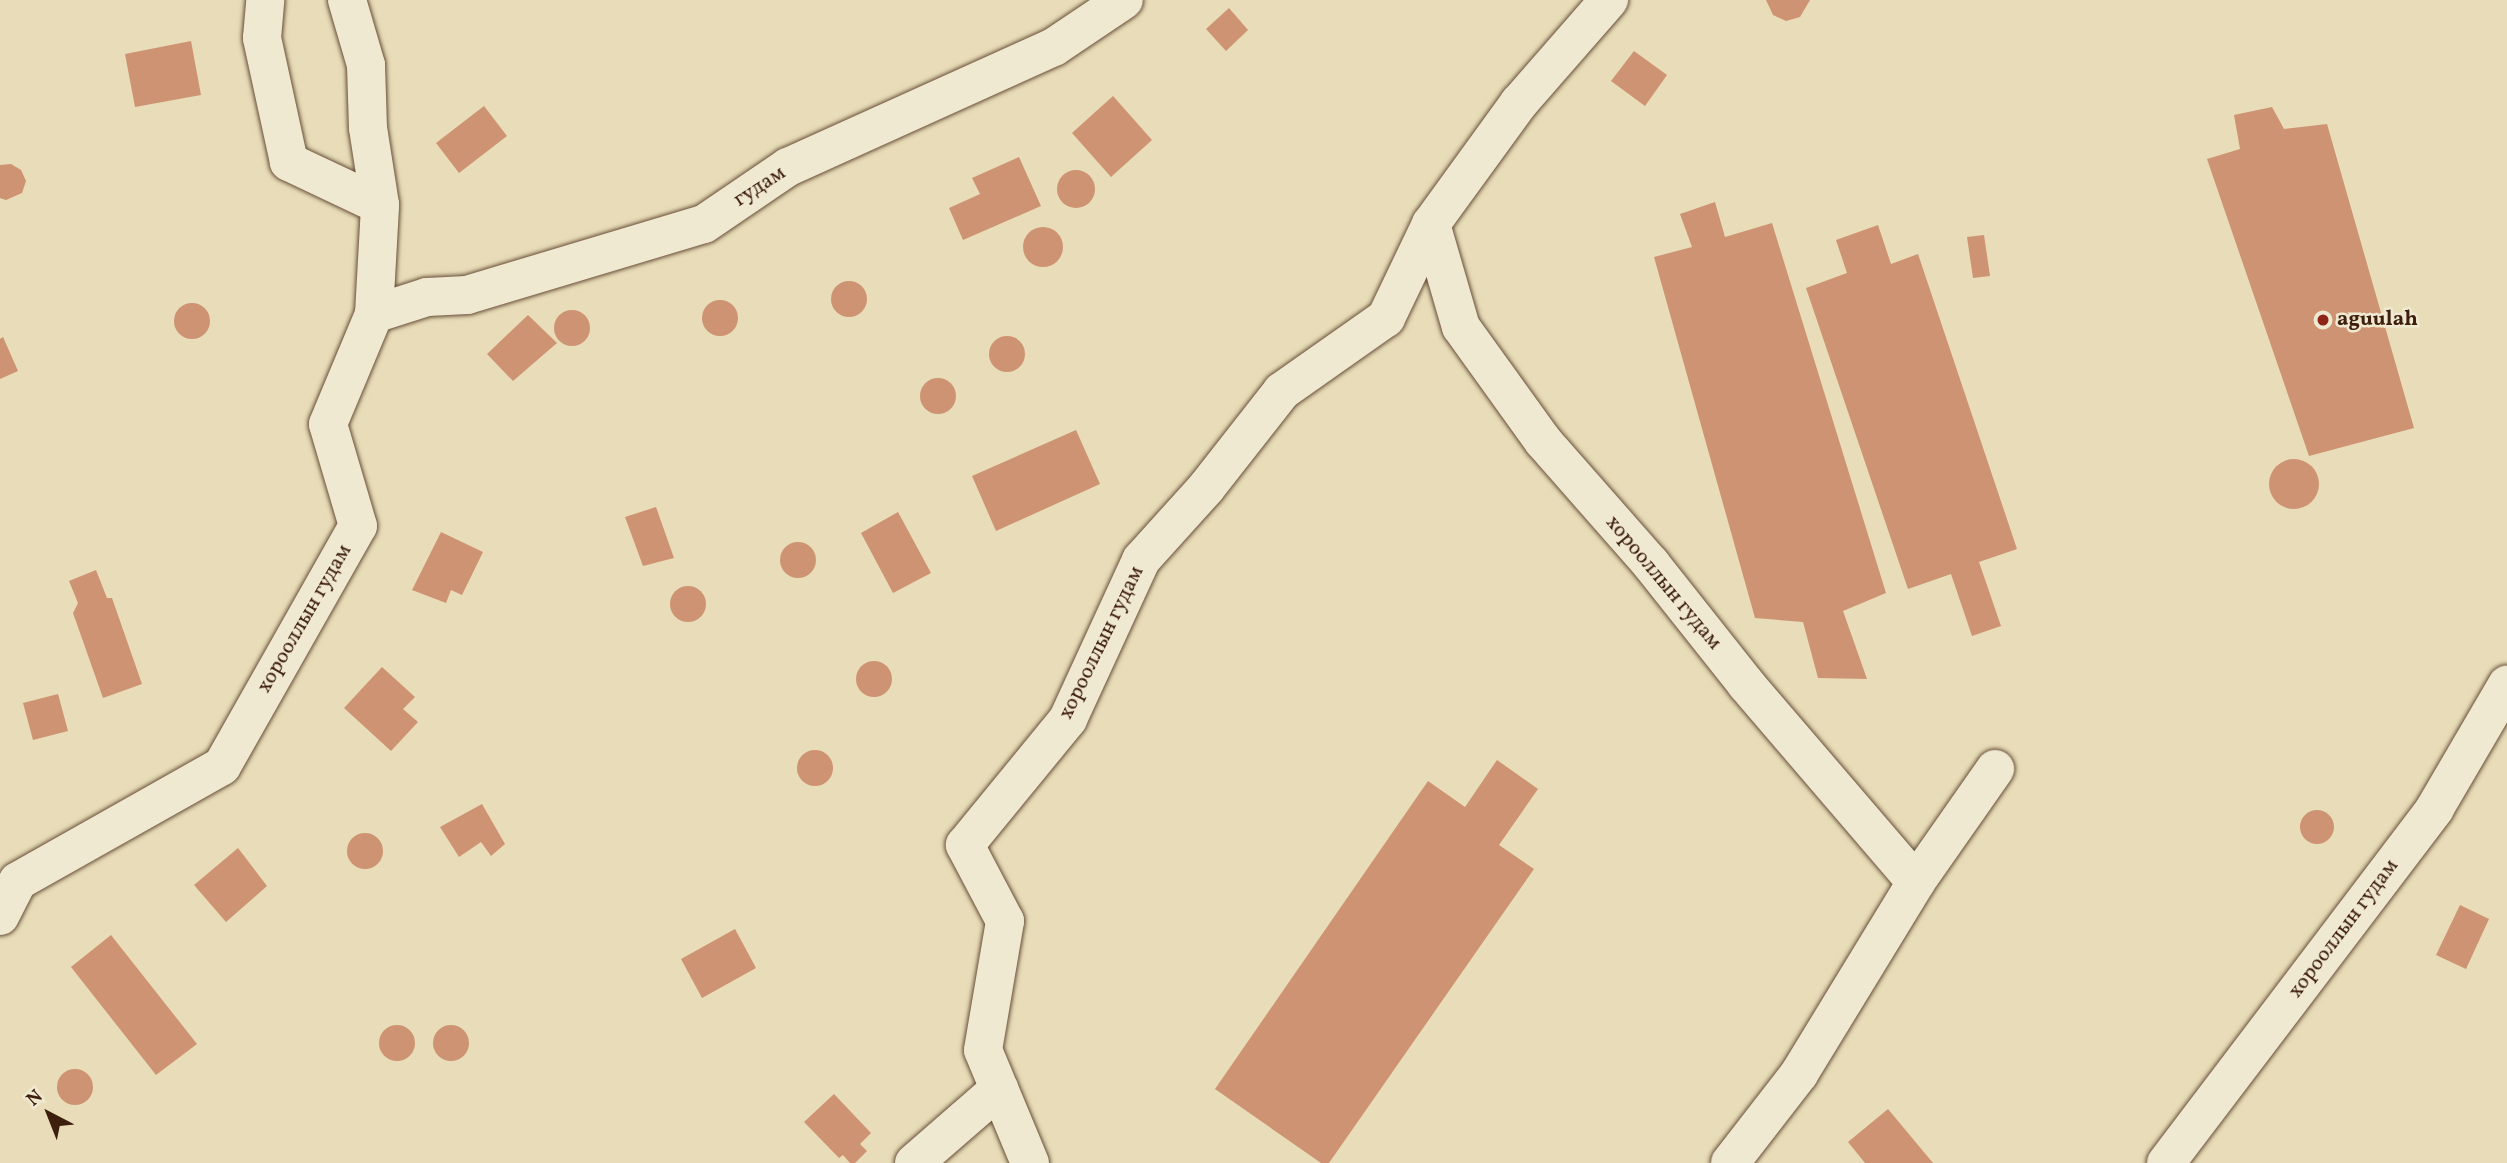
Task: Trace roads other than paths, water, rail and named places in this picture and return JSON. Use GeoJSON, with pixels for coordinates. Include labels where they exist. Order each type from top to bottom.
{"type":"FeatureCollection","features":[{"type":"Feature","properties":{"kind":"street"},"geometry":{"type":"LineString","coordinates":[[265,0],[262,38],[289,162],[380,205]]}},
{"type":"Feature","properties":{"kind":"street","name":"хорооллын гудам"},"geometry":{"type":"LineString","coordinates":[[0,916],[18,881],[222,766],[358,526],[328,424],[374,314],[380,205],[368,128],[366,65],[347,0]]}},
{"type":"Feature","properties":{"kind":"street","name":"гудам"},"geometry":{"type":"LineString","coordinates":[[374,314],[427,297],[467,295],[704,224],[789,167],[1054,47],[1124,0]]}},
{"type":"Feature","properties":{"kind":"street","name":"хорооллын гудам"},"geometry":{"type":"LineString","coordinates":[[1030,1163],[983,1050],[1005,921],[965,845],[1068,719],[1141,560],[1206,488],[1282,391],[1386,318],[1431,224],[1519,103],[1609,0]]}},
{"type":"Feature","properties":{"kind":"street","name":"хорооллын гудам"},"geometry":{"type":"LineString","coordinates":[[1431,224],[1461,327],[1543,441],[1651,564],[1746,684],[1916,882]]}},
{"type":"Feature","properties":{"kind":"street","name":"хорооллын гудам"},"geometry":{"type":"LineString","coordinates":[[2166,1163],[2435,808],[2507,685]]}},
{"type":"Feature","properties":{"kind":"street"},"geometry":{"type":"LineString","coordinates":[[1730,1163],[1799,1074],[1916,882],[1995,769]]}},
{"type":"Feature","properties":{"kind":"street"},"geometry":{"type":"LineString","coordinates":[[914,1163],[999,1089]]}},
{"type":"Feature","properties":{"kind":"place","name":"aguulah"},"geometry":{"type":"Point","coordinates":[2323,320]}}]}
